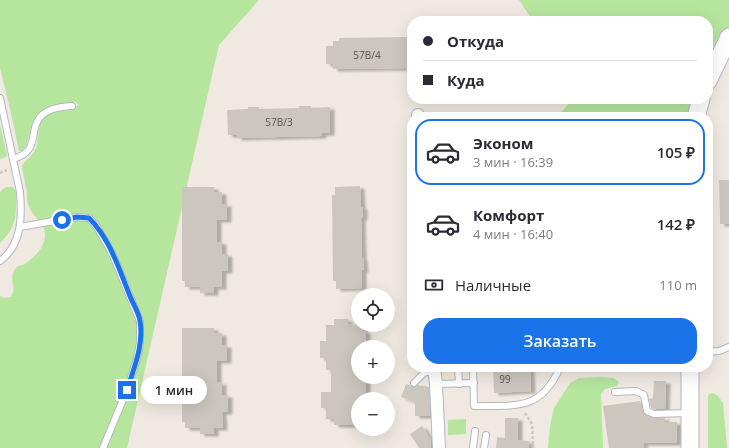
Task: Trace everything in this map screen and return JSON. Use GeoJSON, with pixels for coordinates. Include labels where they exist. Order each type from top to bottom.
{"type":"FeatureCollection","features":[{"type":"Feature","properties":{"kind":"main road"},"geometry":{"type":"LineString","coordinates":[[713,71],[729,37]]}},
{"type":"Feature","properties":{"kind":"main road"},"geometry":{"type":"LineString","coordinates":[[690,372],[690,448]]}},
{"type":"Feature","properties":{"kind":"street"},"geometry":{"type":"LineString","coordinates":[[434,372],[439,448]]}},
{"type":"Feature","properties":{"kind":"lane"},"geometry":{"type":"LineString","coordinates":[[0,98],[20,192],[20,227],[13,249],[0,261]]}},
{"type":"Feature","properties":{"kind":"lane"},"geometry":{"type":"LineString","coordinates":[[13,159],[24,155],[28,151],[34,138],[35,128],[42,115],[56,108],[72,106]]}},
{"type":"Feature","properties":{"kind":"lane"},"geometry":{"type":"LineString","coordinates":[[20,227],[77,217],[89,218],[97,227],[112,253],[140,321],[140,343],[137,359],[103,448]]}},
{"type":"Feature","properties":{"kind":"lane"},"geometry":{"type":"LineString","coordinates":[[713,352],[729,347]]}},
{"type":"Feature","properties":{"kind":"lane"},"geometry":{"type":"LineString","coordinates":[[414,383],[426,372]]}},
{"type":"Feature","properties":{"kind":"lane"},"geometry":{"type":"LineString","coordinates":[[458,372],[459,384]]}},
{"type":"Feature","properties":{"kind":"lane"},"geometry":{"type":"LineString","coordinates":[[474,372],[474,406],[521,405],[535,400],[546,391],[558,372]]}},
{"type":"Feature","properties":{"kind":"lane"},"geometry":{"type":"LineString","coordinates":[[436,384],[474,384]]}},
{"type":"Feature","properties":{"kind":"lane"},"geometry":{"type":"LineString","coordinates":[[615,392],[636,391],[644,395],[647,411],[654,414],[690,413]]}},
{"type":"Feature","properties":{"kind":"lane"},"geometry":{"type":"LineString","coordinates":[[473,448],[475,431]]}},
{"type":"Feature","properties":{"kind":"lane"},"geometry":{"type":"LineString","coordinates":[[484,448],[486,435]]}},
{"type":"Feature","properties":{"kind":"path"},"geometry":{"type":"LineString","coordinates":[[521,405],[532,424],[533,448]]}},
{"type":"Feature","properties":{"kind":"green space"},"geometry":{"type":"Polygon","coordinates":[[[0,0],[259,0],[219,45],[127,448],[0,448],[0,296],[4,298],[11,297],[13,293],[12,277],[15,269],[26,263],[37,254],[44,241],[45,235],[42,225],[28,205],[22,165],[32,155],[36,148],[40,124],[44,118],[52,113],[71,109],[79,105],[75,102],[56,105],[44,109],[35,118],[32,124],[25,148],[23,151],[19,151],[0,68],[0,0]]]}},
{"type":"Feature","properties":{"kind":"green space"},"geometry":{"type":"Polygon","coordinates":[[[519,0],[729,0],[729,32],[713,50],[713,16],[530,16],[519,0]]]}},
{"type":"Feature","properties":{"kind":"green space"},"geometry":{"type":"Polygon","coordinates":[[[569,104],[693,104],[690,112],[561,112],[569,104]]]}},
{"type":"Feature","properties":{"kind":"green space"},"geometry":{"type":"Polygon","coordinates":[[[0,125],[7,155],[6,157],[0,159],[0,125]]]}},
{"type":"Feature","properties":{"kind":"green space"},"geometry":{"type":"Polygon","coordinates":[[[13,187],[16,191],[16,213],[10,231],[0,243],[0,192],[4,188],[13,187]]]}},
{"type":"Feature","properties":{"kind":"green space"},"geometry":{"type":"Polygon","coordinates":[[[579,378],[614,378],[619,382],[617,386],[605,389],[601,394],[603,448],[548,448],[550,426],[554,408],[570,383],[579,378]]]}},
{"type":"Feature","properties":{"kind":"green space"},"geometry":{"type":"Polygon","coordinates":[[[713,393],[718,396],[723,403],[727,448],[708,448],[708,397],[709,394],[713,393]]]}},
{"type":"Feature","properties":{"kind":"green space"},"geometry":{"type":"Polygon","coordinates":[[[466,419],[466,434],[448,435],[448,420],[466,419]]]}},
{"type":"Feature","properties":{"kind":"building"},"geometry":{"type":"Polygon","coordinates":[[[407,37],[407,68],[333,69],[333,64],[326,64],[326,46],[333,46],[333,41],[339,41],[339,38],[407,37]]]}},
{"type":"Feature","properties":{"kind":"building"},"geometry":{"type":"Polygon","coordinates":[[[299,106],[311,106],[311,108],[330,107],[330,133],[322,133],[322,136],[237,138],[237,135],[228,135],[227,110],[248,109],[248,107],[259,107],[259,109],[299,108],[299,106]]]}},
{"type":"Feature","properties":{"kind":"building"},"geometry":{"type":"Polygon","coordinates":[[[719,180],[729,180],[729,224],[720,224],[719,180]]]}},
{"type":"Feature","properties":{"kind":"building"},"geometry":{"type":"Polygon","coordinates":[[[360,186],[361,207],[363,207],[363,218],[361,218],[362,258],[364,270],[362,270],[362,288],[336,289],[336,281],[333,281],[332,195],[335,195],[335,187],[360,186]]]}},
{"type":"Feature","properties":{"kind":"building"},"geometry":{"type":"Polygon","coordinates":[[[182,187],[214,187],[214,192],[222,192],[222,204],[227,204],[227,220],[217,220],[217,242],[222,242],[222,254],[228,254],[228,271],[222,271],[222,287],[214,287],[214,293],[200,293],[200,287],[185,287],[185,281],[182,281],[182,187]]]}},
{"type":"Feature","properties":{"kind":"building"},"geometry":{"type":"Polygon","coordinates":[[[334,319],[348,319],[348,324],[351,324],[351,332],[366,332],[366,340],[351,340],[351,384],[366,384],[366,392],[351,392],[351,425],[334,425],[334,419],[326,419],[326,408],[321,408],[321,392],[331,392],[331,370],[326,370],[326,358],[320,358],[320,341],[326,341],[326,325],[334,325],[334,319]]]}},
{"type":"Feature","properties":{"kind":"building"},"geometry":{"type":"Polygon","coordinates":[[[182,328],[214,328],[214,333],[222,333],[222,345],[227,345],[227,361],[217,361],[217,383],[222,382],[222,395],[228,395],[228,412],[222,412],[223,428],[214,428],[214,434],[200,434],[200,428],[185,428],[185,422],[182,422],[182,328]]]}},
{"type":"Feature","properties":{"kind":"building"},"geometry":{"type":"Polygon","coordinates":[[[493,372],[530,372],[531,391],[494,393],[493,372]]]}},
{"type":"Feature","properties":{"kind":"building"},"geometry":{"type":"Polygon","coordinates":[[[654,381],[666,381],[665,409],[651,408],[649,399],[653,398],[654,381]]]}},
{"type":"Feature","properties":{"kind":"building"},"geometry":{"type":"Polygon","coordinates":[[[406,384],[413,387],[418,385],[429,387],[430,416],[415,416],[415,402],[401,397],[406,384]]]}},
{"type":"Feature","properties":{"kind":"building"},"geometry":{"type":"Polygon","coordinates":[[[640,401],[645,415],[654,418],[665,418],[665,422],[677,422],[677,443],[643,443],[644,448],[609,448],[603,406],[640,401]]]}},
{"type":"Feature","properties":{"kind":"building"},"geometry":{"type":"Polygon","coordinates":[[[505,418],[518,418],[518,440],[529,441],[529,448],[496,448],[497,437],[505,438],[505,418]]]}},
{"type":"Feature","properties":{"kind":"building"},"geometry":{"type":"Polygon","coordinates":[[[422,426],[431,440],[431,448],[419,448],[410,434],[422,426]]]}},
{"type":"Feature","properties":{"kind":"route"},"geometry":{"type":"LineString","coordinates":[[62,220],[77,217],[89,218],[97,227],[112,253],[140,321],[140,343],[137,359],[127,390]]}}]}
